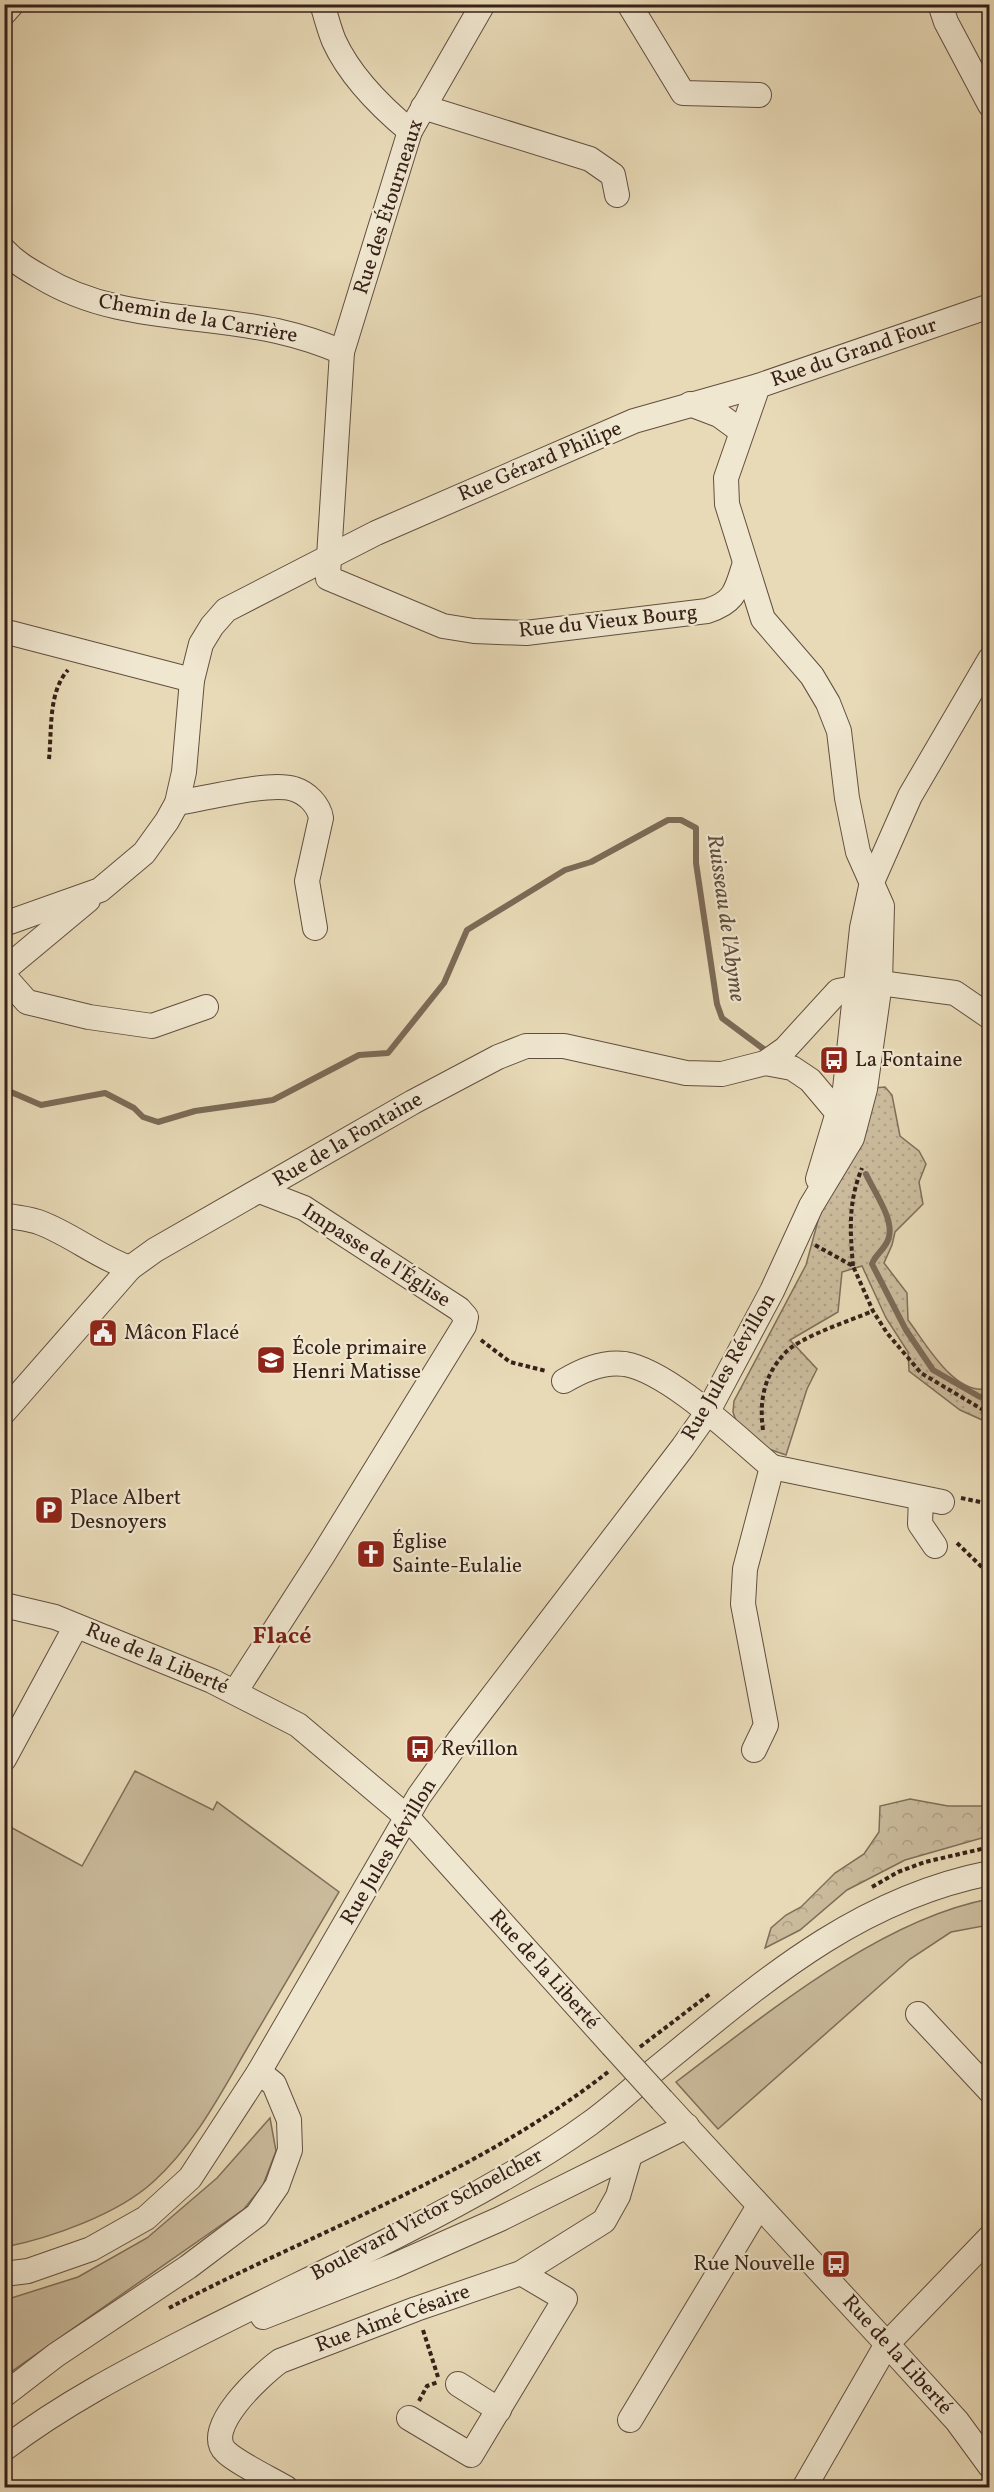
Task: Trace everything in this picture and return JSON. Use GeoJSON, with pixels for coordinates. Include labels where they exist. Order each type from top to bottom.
{"type":"FeatureCollection","features":[{"type":"Feature","properties":{"kind":"street"},"geometry":{"type":"LineString","coordinates":[[4,13],[12,4]]}},
{"type":"Feature","properties":{"kind":"street"},"geometry":{"type":"LineString","coordinates":[[322,4],[334,42],[353,70],[382,108],[410,131]]}},
{"type":"Feature","properties":{"kind":"street","name":"Rue des Étourneaux"},"geometry":{"type":"LineString","coordinates":[[342,352],[410,131],[483,4]]}},
{"type":"Feature","properties":{"kind":"street"},"geometry":{"type":"LineString","coordinates":[[629,4],[683,93],[759,95]]}},
{"type":"Feature","properties":{"kind":"street"},"geometry":{"type":"LineString","coordinates":[[940,4],[946,22],[990,105]]}},
{"type":"Feature","properties":{"kind":"street"},"geometry":{"type":"LineString","coordinates":[[423,107],[590,159],[613,175],[617,195]]}},
{"type":"Feature","properties":{"kind":"street","name":"Chemin de la Carrière"},"geometry":{"type":"LineString","coordinates":[[4,250],[14,261],[66,293],[115,307],[276,331],[311,340],[342,352]]}},
{"type":"Feature","properties":{"kind":"street","name":"Rue du Grand Four"},"geometry":{"type":"LineString","coordinates":[[872,882],[856,843],[847,798],[839,731],[828,703],[812,676],[763,619],[729,513],[726,478],[758,386],[990,306]]}},
{"type":"Feature","properties":{"kind":"street"},"geometry":{"type":"LineString","coordinates":[[4,970],[144,853],[168,821],[177,803],[184,772],[192,680],[201,644],[212,626],[226,610],[329,556],[342,352]]}},
{"type":"Feature","properties":{"kind":"street","name":"Rue Gérard Philipe"},"geometry":{"type":"LineString","coordinates":[[329,556],[376,533],[634,421],[758,386]]}},
{"type":"Feature","properties":{"kind":"street"},"geometry":{"type":"LineString","coordinates":[[690,404],[719,415],[741,431]]}},
{"type":"Feature","properties":{"kind":"street","name":"Rue du Vieux Bourg"},"geometry":{"type":"LineString","coordinates":[[329,556],[328,578],[443,626],[474,631],[526,633],[715,609],[734,597],[746,563]]}},
{"type":"Feature","properties":{"kind":"street"},"geometry":{"type":"LineString","coordinates":[[11,633],[192,680]]}},
{"type":"Feature","properties":{"kind":"street"},"geometry":{"type":"LineString","coordinates":[[872,882],[910,796],[990,659]]}},
{"type":"Feature","properties":{"kind":"street"},"geometry":{"type":"LineString","coordinates":[[177,803],[274,787],[294,789],[320,808],[321,818],[307,881],[315,928]]}},
{"type":"Feature","properties":{"kind":"street","name":"Rue Jules Révillon"},"geometry":{"type":"LineString","coordinates":[[811,1206],[852,1138],[865,1089],[880,983],[882,906],[872,882]]}},
{"type":"Feature","properties":{"kind":"street","name":"Rue Jules Révillon"},"geometry":{"type":"LineString","coordinates":[[4,2274],[28,2271],[90,2249],[146,2218],[190,2178],[259,2072],[407,1817],[459,1740],[707,1413],[799,1236],[811,1206],[845,1089],[862,928],[872,882]]}},
{"type":"Feature","properties":{"kind":"street"},"geometry":{"type":"LineString","coordinates":[[4,924],[100,890]]}},
{"type":"Feature","properties":{"kind":"street"},"geometry":{"type":"LineString","coordinates":[[4,976],[27,1002],[89,1017],[152,1026],[206,1007]]}},
{"type":"Feature","properties":{"kind":"street","name":"Rue de la Fontaine"},"geometry":{"type":"LineString","coordinates":[[4,1412],[130,1268],[155,1250],[413,1102],[526,1046],[564,1046],[686,1073],[722,1074],[765,1063],[785,1048],[838,991],[880,983],[955,993],[990,1017]]}},
{"type":"Feature","properties":{"kind":"street","name":"Rue de la Fontaine"},"geometry":{"type":"LineString","coordinates":[[765,1063],[792,1068],[810,1080],[837,1112]]}},
{"type":"Feature","properties":{"kind":"street","name":"Impasse de l'Église"},"geometry":{"type":"LineString","coordinates":[[235,1692],[323,1555],[464,1326],[466,1317],[459,1309],[304,1208],[260,1191]]}},
{"type":"Feature","properties":{"kind":"street"},"geometry":{"type":"LineString","coordinates":[[4,1215],[40,1222],[96,1250],[118,1264],[130,1268]]}},
{"type":"Feature","properties":{"kind":"street"},"geometry":{"type":"LineString","coordinates":[[567,1379],[584,1370],[602,1365],[624,1364],[645,1370],[668,1382],[772,1467],[931,1500],[920,1524],[934,1546]]}},
{"type":"Feature","properties":{"kind":"street"},"geometry":{"type":"LineString","coordinates":[[754,1750],[766,1725],[742,1604],[745,1569],[772,1467]]}},
{"type":"Feature","properties":{"kind":"street","name":"Rue de la Liberté"},"geometry":{"type":"LineString","coordinates":[[4,1605],[55,1617],[235,1692],[298,1725],[407,1817],[618,2056],[687,2126],[957,2421],[990,2466]]}},
{"type":"Feature","properties":{"kind":"street"},"geometry":{"type":"LineString","coordinates":[[4,1759],[76,1626]]}},
{"type":"Feature","properties":{"kind":"street","name":"Boulevard Victor Schoelcher"},"geometry":{"type":"LineString","coordinates":[[4,2449],[82,2396],[133,2368],[406,2231],[507,2177],[589,2124],[763,1982],[830,1935],[898,1900],[953,1880],[990,1873]]}},
{"type":"Feature","properties":{"kind":"street"},"geometry":{"type":"LineString","coordinates":[[918,2014],[990,2091]]}},
{"type":"Feature","properties":{"kind":"street"},"geometry":{"type":"LineString","coordinates":[[4,2395],[56,2355],[188,2267],[257,2215],[277,2186],[290,2150],[289,2120],[274,2084],[259,2072]]}},
{"type":"Feature","properties":{"kind":"street"},"geometry":{"type":"LineString","coordinates":[[133,2368],[391,2267],[500,2219],[687,2126]]}},
{"type":"Feature","properties":{"kind":"street","name":"Rue Aimé Césaire"},"geometry":{"type":"LineString","coordinates":[[286,2487],[224,2451],[219,2437],[222,2424],[260,2375],[280,2361],[416,2309],[520,2273],[604,2222],[618,2196],[630,2155]]}},
{"type":"Feature","properties":{"kind":"street"},"geometry":{"type":"LineString","coordinates":[[630,2420],[759,2206]]}},
{"type":"Feature","properties":{"kind":"street"},"geometry":{"type":"LineString","coordinates":[[804,2487],[887,2344],[990,2237]]}},
{"type":"Feature","properties":{"kind":"street"},"geometry":{"type":"LineString","coordinates":[[409,2418],[471,2455],[565,2300],[520,2273]]}},
{"type":"Feature","properties":{"kind":"street"},"geometry":{"type":"LineString","coordinates":[[458,2384],[499,2410]]}},
{"type":"Feature","properties":{"kind":"path"},"geometry":{"type":"LineString","coordinates":[[49,759],[54,697],[58,682],[72,666]]}},
{"type":"Feature","properties":{"kind":"path"},"geometry":{"type":"LineString","coordinates":[[864,1163],[855,1184],[849,1220],[852,1266],[873,1311],[887,1333],[921,1373],[990,1414]]}},
{"type":"Feature","properties":{"kind":"path"},"geometry":{"type":"LineString","coordinates":[[799,1236],[852,1266]]}},
{"type":"Feature","properties":{"kind":"path"},"geometry":{"type":"LineString","coordinates":[[772,1467],[764,1438],[760,1409],[762,1390],[785,1352],[817,1334],[873,1311]]}},
{"type":"Feature","properties":{"kind":"path"},"geometry":{"type":"LineString","coordinates":[[464,1326],[489,1348],[510,1362],[567,1379]]}},
{"type":"Feature","properties":{"kind":"path"},"geometry":{"type":"LineString","coordinates":[[868,1890],[898,1872],[925,1862],[990,1847]]}},
{"type":"Feature","properties":{"kind":"path"},"geometry":{"type":"LineString","coordinates":[[165,2310],[443,2176],[576,2096],[618,2056],[714,1991]]}},
{"type":"Feature","properties":{"kind":"path"},"geometry":{"type":"LineString","coordinates":[[409,2418],[427,2386],[440,2381],[416,2309]]}},
{"type":"Feature","properties":{"kind":"green space"},"geometry":{"type":"Polygon","coordinates":[[[885,1087],[892,1095],[900,1136],[919,1151],[926,1164],[919,1182],[923,1204],[895,1232],[884,1263],[907,1293],[908,1320],[934,1357],[954,1378],[966,1385],[977,1389],[989,1388],[989,1423],[960,1410],[909,1371],[908,1352],[886,1318],[862,1266],[842,1272],[838,1312],[790,1340],[817,1369],[807,1389],[786,1455],[763,1447],[736,1421],[733,1412],[734,1401],[806,1265],[822,1206],[874,1088],[885,1087]]]}},
{"type":"Feature","properties":{"kind":"green space"},"geometry":{"type":"Polygon","coordinates":[[[135,1771],[213,1810],[217,1802],[339,1892],[217,2099],[194,2135],[168,2167],[138,2194],[103,2214],[43,2238],[5,2247],[5,1824],[82,1866],[135,1771]]]}},
{"type":"Feature","properties":{"kind":"green space"},"geometry":{"type":"Polygon","coordinates":[[[910,1799],[948,1806],[989,1806],[989,1836],[905,1860],[847,1890],[800,1930],[765,1948],[771,1928],[786,1915],[801,1907],[835,1873],[864,1854],[879,1832],[880,1806],[910,1799]]]}},
{"type":"Feature","properties":{"kind":"green space"},"geometry":{"type":"Polygon","coordinates":[[[989,1899],[989,1925],[951,1932],[910,1959],[718,2129],[676,2082],[785,2000],[865,1948],[906,1927],[948,1910],[989,1899]]]}},
{"type":"Feature","properties":{"kind":"green space"},"geometry":{"type":"Polygon","coordinates":[[[270,2118],[276,2151],[263,2185],[244,2209],[5,2376],[5,2300],[78,2277],[147,2238],[217,2178],[270,2118]]]}},
{"type":"Feature","properties":{"kind":"waterway","name":"Ruisseau de l'Abyme"},"geometry":{"type":"LineString","coordinates":[[4,1089],[41,1105],[105,1093],[134,1108],[143,1117],[158,1122],[195,1111],[273,1100],[359,1055],[388,1053],[444,983],[467,930],[565,870],[591,862],[668,820],[681,820],[696,828],[696,863],[717,1004],[722,1018],[765,1050]]}},
{"type":"Feature","properties":{"kind":"waterway","name":"Ruisseau de l'Abyme"},"geometry":{"type":"LineString","coordinates":[[866,1174],[887,1216],[890,1232],[886,1244],[872,1264],[906,1330],[933,1370],[980,1397],[990,1394]]}},
{"type":"Feature","properties":{"kind":"place","name":"La Fontaine"},"geometry":{"type":"Point","coordinates":[834,1060]}},
{"type":"Feature","properties":{"kind":"place","name":"Mâcon Flacé"},"geometry":{"type":"Point","coordinates":[103,1333]}},
{"type":"Feature","properties":{"kind":"place","name":"École primaire Henri Matisse"},"geometry":{"type":"Point","coordinates":[271,1360]}},
{"type":"Feature","properties":{"kind":"place","name":"Place Albert Desnoyers"},"geometry":{"type":"Point","coordinates":[49,1510]}},
{"type":"Feature","properties":{"kind":"place","name":"Église Sainte-Eulalie"},"geometry":{"type":"Point","coordinates":[371,1554]}},
{"type":"Feature","properties":{"kind":"place","name":"Revillon"},"geometry":{"type":"Point","coordinates":[420,1749]}},
{"type":"Feature","properties":{"kind":"place","name":"Rue Nouvelle"},"geometry":{"type":"Point","coordinates":[836,2264]}},
{"type":"Feature","properties":{"kind":"district","name":"Flacé"},"geometry":{"type":"Point","coordinates":[282,1637]}}]}
